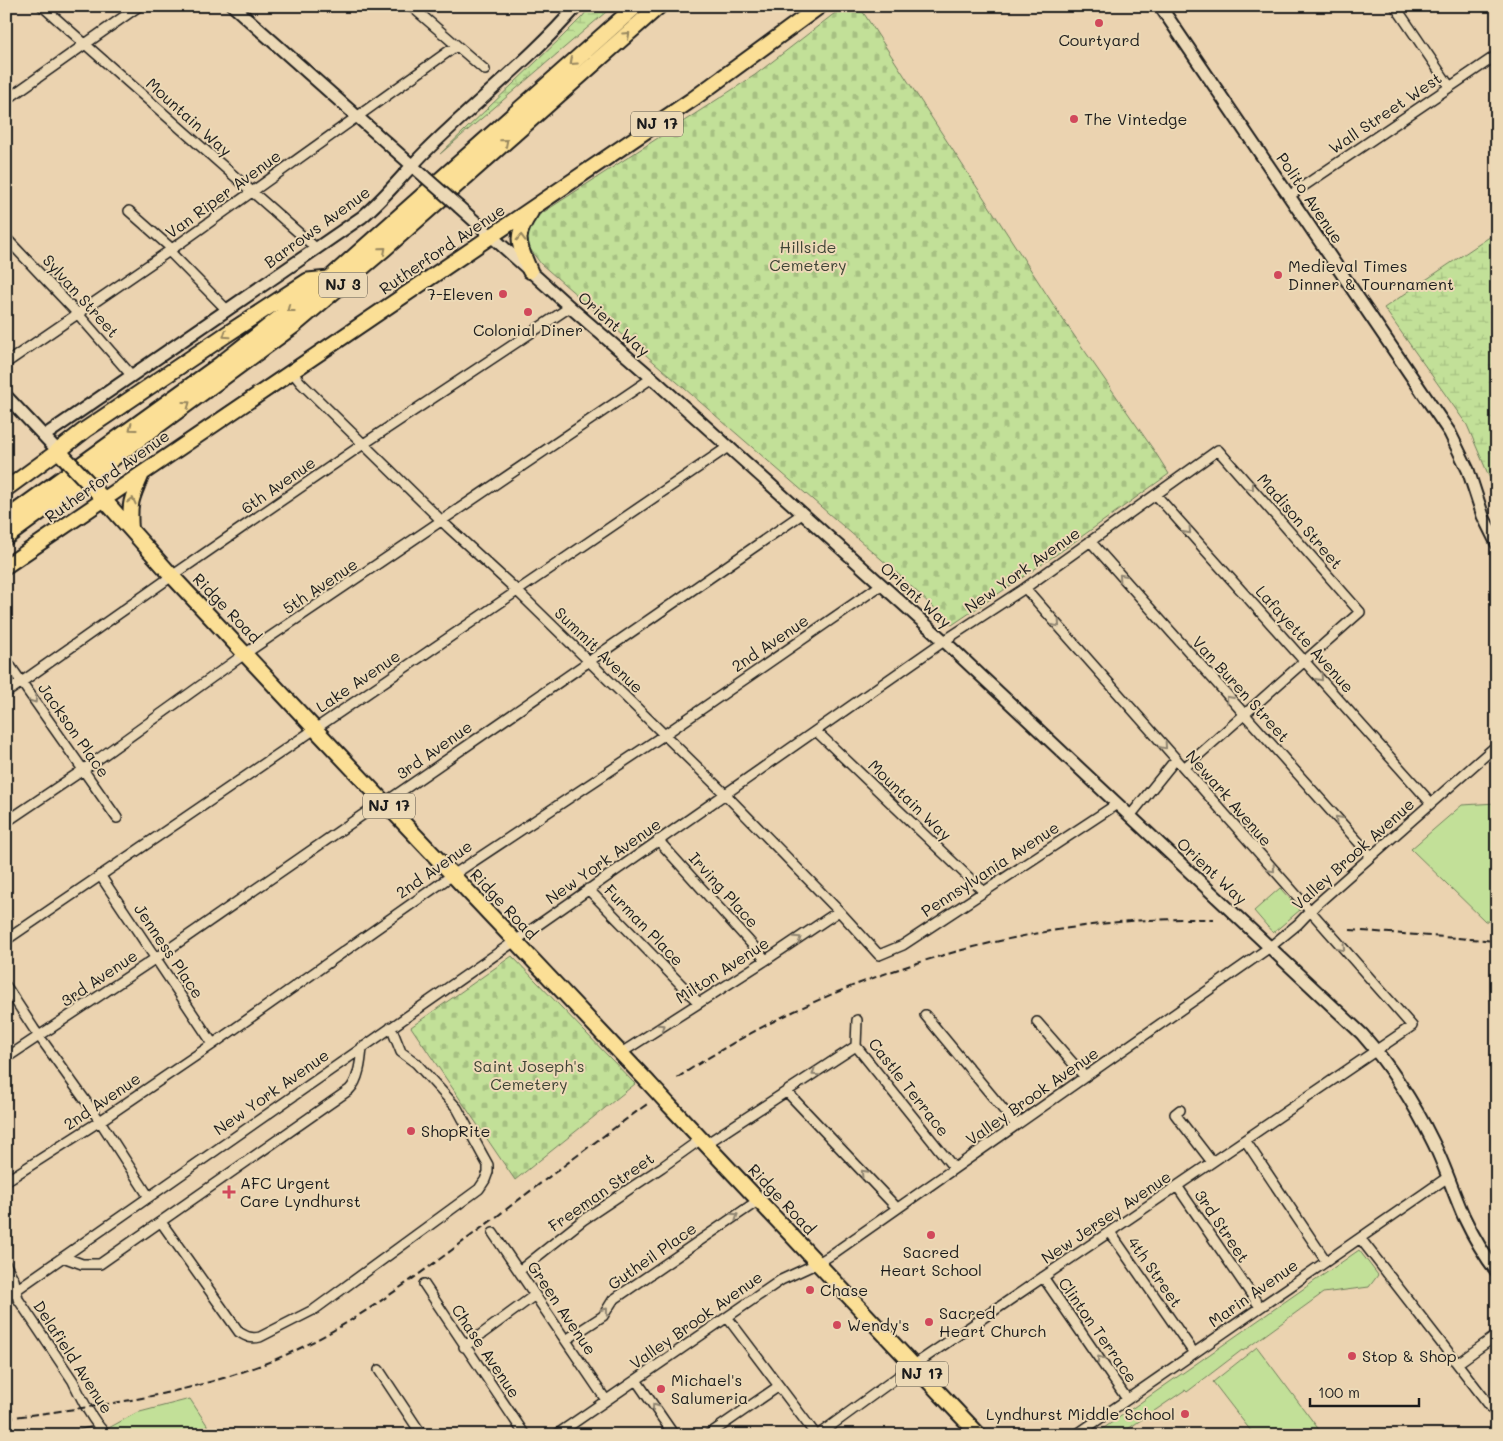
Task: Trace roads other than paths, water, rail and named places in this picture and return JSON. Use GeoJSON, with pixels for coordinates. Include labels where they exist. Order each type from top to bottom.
{"type":"FeatureCollection","features":[{"type":"Feature","properties":{"kind":"highway","name":"NJ 3"},"geometry":{"type":"LineString","coordinates":[[6,520],[221,364],[329,279],[636,6]]}},
{"type":"Feature","properties":{"kind":"highway","name":"NJ 3"},"geometry":{"type":"LineString","coordinates":[[6,536],[293,326],[384,249],[659,6]]}},
{"type":"Feature","properties":{"kind":"highway"},"geometry":{"type":"LineString","coordinates":[[62,455],[211,345],[308,281],[329,279]]}},
{"type":"Feature","properties":{"kind":"main road","name":"Rutherford Avenue"},"geometry":{"type":"LineString","coordinates":[[6,566],[100,496],[142,473],[693,99],[820,6]]}},
{"type":"Feature","properties":{"kind":"main road"},"geometry":{"type":"LineString","coordinates":[[530,271],[520,247],[519,239],[524,222],[534,207]]}},
{"type":"Feature","properties":{"kind":"main road"},"geometry":{"type":"LineString","coordinates":[[6,489],[62,455]]}},
{"type":"Feature","properties":{"kind":"main road","name":"Ridge Road"},"geometry":{"type":"LineString","coordinates":[[62,455],[315,729],[978,1435]]}},
{"type":"Feature","properties":{"kind":"main road"},"geometry":{"type":"LineString","coordinates":[[131,530],[131,500],[142,473]]}},
{"type":"Feature","properties":{"kind":"street","name":"Mountain Way"},"geometry":{"type":"LineString","coordinates":[[42,6],[317,249]]}},
{"type":"Feature","properties":{"kind":"street"},"geometry":{"type":"LineString","coordinates":[[6,100],[139,6]]}},
{"type":"Feature","properties":{"kind":"street","name":"Orient Way"},"geometry":{"type":"LineString","coordinates":[[233,6],[355,117],[652,378],[944,641],[1362,1034],[1377,1050],[1401,1083],[1433,1143],[1464,1218],[1497,1272]]}},
{"type":"Feature","properties":{"kind":"street"},"geometry":{"type":"LineString","coordinates":[[411,6],[484,70]]}},
{"type":"Feature","properties":{"kind":"street","name":"Barrows Avenue"},"geometry":{"type":"LineString","coordinates":[[44,436],[317,249],[382,201],[426,152],[548,38],[577,6]]}},
{"type":"Feature","properties":{"kind":"street","name":"Polito Avenue"},"geometry":{"type":"LineString","coordinates":[[1160,6],[1450,434],[1461,453],[1484,516],[1497,544]]}},
{"type":"Feature","properties":{"kind":"street"},"geometry":{"type":"LineString","coordinates":[[1394,6],[1450,87]]}},
{"type":"Feature","properties":{"kind":"street","name":"Van Riper Avenue"},"geometry":{"type":"LineString","coordinates":[[6,363],[171,250],[456,46]]}},
{"type":"Feature","properties":{"kind":"street","name":"Wall Street West"},"geometry":{"type":"LineString","coordinates":[[1290,196],[1497,55]]}},
{"type":"Feature","properties":{"kind":"street"},"geometry":{"type":"LineString","coordinates":[[129,211],[171,250],[227,310]]}},
{"type":"Feature","properties":{"kind":"street","name":"Sylvan Street"},"geometry":{"type":"LineString","coordinates":[[6,238],[78,314],[132,376]]}},
{"type":"Feature","properties":{"kind":"street","name":"6th Avenue"},"geometry":{"type":"LineString","coordinates":[[6,693],[362,444],[570,307]]}},
{"type":"Feature","properties":{"kind":"street","name":"Summit Avenue"},"geometry":{"type":"LineString","coordinates":[[292,372],[362,444],[664,734],[838,912],[878,956]]}},
{"type":"Feature","properties":{"kind":"street","name":"5th Avenue"},"geometry":{"type":"LineString","coordinates":[[6,822],[83,770],[246,654],[652,378]]}},
{"type":"Feature","properties":{"kind":"street","name":"Ridge Road"},"geometry":{"type":"LineString","coordinates":[[6,396],[62,455]]}},
{"type":"Feature","properties":{"kind":"street","name":"Lake Avenue"},"geometry":{"type":"LineString","coordinates":[[6,940],[728,448]]}},
{"type":"Feature","properties":{"kind":"street","name":"New York Avenue"},"geometry":{"type":"LineString","coordinates":[[6,1297],[724,794],[944,641],[1025,588],[1218,450]]}},
{"type":"Feature","properties":{"kind":"street","name":"Madison Street"},"geometry":{"type":"LineString","coordinates":[[1218,450],[1360,612],[1305,662]]}},
{"type":"Feature","properties":{"kind":"street","name":"Lafayette Avenue"},"geometry":{"type":"LineString","coordinates":[[1156,494],[1431,803]]}},
{"type":"Feature","properties":{"kind":"street","name":"3rd Avenue"},"geometry":{"type":"LineString","coordinates":[[6,1058],[156,958],[802,514]]}},
{"type":"Feature","properties":{"kind":"street","name":"Van Buren Street"},"geometry":{"type":"LineString","coordinates":[[1090,541],[1371,856]]}},
{"type":"Feature","properties":{"kind":"street","name":"2nd Avenue"},"geometry":{"type":"LineString","coordinates":[[6,1181],[100,1121],[213,1044],[453,874],[664,734],[881,586]]}},
{"type":"Feature","properties":{"kind":"street","name":"Newark Avenue"},"geometry":{"type":"LineString","coordinates":[[1025,588],[1412,1026]]}},
{"type":"Feature","properties":{"kind":"street","name":"Jackson Place"},"geometry":{"type":"LineString","coordinates":[[6,660],[117,818]]}},
{"type":"Feature","properties":{"kind":"street"},"geometry":{"type":"LineString","coordinates":[[1184,768],[1305,662]]}},
{"type":"Feature","properties":{"kind":"street","name":"Mountain Way"},"geometry":{"type":"LineString","coordinates":[[816,731],[983,891]]}},
{"type":"Feature","properties":{"kind":"street","name":"Valley Brook Avenue"},"geometry":{"type":"LineString","coordinates":[[556,1435],[781,1280],[818,1263],[1270,947],[1497,745]]}},
{"type":"Feature","properties":{"kind":"street"},"geometry":{"type":"LineString","coordinates":[[1130,816],[1176,759]]}},
{"type":"Feature","properties":{"kind":"street","name":"Pennsylvania Avenue"},"geometry":{"type":"LineString","coordinates":[[878,956],[903,945],[1117,804]]}},
{"type":"Feature","properties":{"kind":"street","name":"Irving Place"},"geometry":{"type":"LineString","coordinates":[[658,840],[766,960]]}},
{"type":"Feature","properties":{"kind":"street","name":"Jenness Place"},"geometry":{"type":"LineString","coordinates":[[100,875],[213,1044]]}},
{"type":"Feature","properties":{"kind":"street","name":"Furman Place"},"geometry":{"type":"LineString","coordinates":[[588,889],[699,1004]]}},
{"type":"Feature","properties":{"kind":"street","name":"Milton Avenue"},"geometry":{"type":"LineString","coordinates":[[621,1053],[838,912]]}},
{"type":"Feature","properties":{"kind":"street"},"geometry":{"type":"LineString","coordinates":[[6,986],[100,1121],[149,1197]]}},
{"type":"Feature","properties":{"kind":"street"},"geometry":{"type":"LineString","coordinates":[[925,1015],[1016,1125]]}},
{"type":"Feature","properties":{"kind":"street","name":"Castle Terrace"},"geometry":{"type":"LineString","coordinates":[[857,1020],[856,1046],[954,1168]]}},
{"type":"Feature","properties":{"kind":"street"},"geometry":{"type":"LineString","coordinates":[[1037,1022],[1084,1077]]}},
{"type":"Feature","properties":{"kind":"street","name":"New Jersey Avenue"},"geometry":{"type":"LineString","coordinates":[[817,1435],[914,1365],[1412,1026]]}},
{"type":"Feature","properties":{"kind":"street"},"geometry":{"type":"LineString","coordinates":[[161,1222],[238,1332],[252,1338],[260,1337],[315,1309],[479,1190],[488,1172],[488,1165],[457,1108],[424,1072],[401,1052],[391,1027]]}},
{"type":"Feature","properties":{"kind":"street","name":"Freeman Street"},"geometry":{"type":"LineString","coordinates":[[519,1272],[583,1220],[662,1167],[787,1092],[856,1046]]}},
{"type":"Feature","properties":{"kind":"street"},"geometry":{"type":"LineString","coordinates":[[64,1257],[82,1264],[100,1264],[349,1090],[353,1086],[362,1047]]}},
{"type":"Feature","properties":{"kind":"street"},"geometry":{"type":"LineString","coordinates":[[787,1092],[898,1208]]}},
{"type":"Feature","properties":{"kind":"street"},"geometry":{"type":"LineString","coordinates":[[1180,1110],[1175,1114],[1212,1162]]}},
{"type":"Feature","properties":{"kind":"street"},"geometry":{"type":"LineString","coordinates":[[1245,1140],[1326,1261]]}},
{"type":"Feature","properties":{"kind":"street","name":"Marin Avenue"},"geometry":{"type":"LineString","coordinates":[[1076,1435],[1448,1177]]}},
{"type":"Feature","properties":{"kind":"street","name":"3rd Street"},"geometry":{"type":"LineString","coordinates":[[1177,1186],[1260,1307]]}},
{"type":"Feature","properties":{"kind":"street","name":"Gutheil Place"},"geometry":{"type":"LineString","coordinates":[[566,1340],[602,1316],[613,1300],[759,1200]]}},
{"type":"Feature","properties":{"kind":"street","name":"4th Street"},"geometry":{"type":"LineString","coordinates":[[1110,1232],[1194,1353]]}},
{"type":"Feature","properties":{"kind":"street","name":"Green Avenue"},"geometry":{"type":"LineString","coordinates":[[494,1233],[606,1400]]}},
{"type":"Feature","properties":{"kind":"street"},"geometry":{"type":"LineString","coordinates":[[1360,1238],[1497,1415]]}},
{"type":"Feature","properties":{"kind":"street","name":"Delafield Avenue"},"geometry":{"type":"LineString","coordinates":[[6,1265],[17,1289],[18,1299],[105,1432]]}},
{"type":"Feature","properties":{"kind":"street","name":"Clinton Terrace"},"geometry":{"type":"LineString","coordinates":[[1043,1277],[1127,1399]]}},
{"type":"Feature","properties":{"kind":"street","name":"Chase Avenue"},"geometry":{"type":"LineString","coordinates":[[424,1284],[464,1347],[525,1435]]}},
{"type":"Feature","properties":{"kind":"street"},"geometry":{"type":"LineString","coordinates":[[464,1347],[535,1295]]}},
{"type":"Feature","properties":{"kind":"street"},"geometry":{"type":"LineString","coordinates":[[727,1317],[817,1435]]}},
{"type":"Feature","properties":{"kind":"street"},"geometry":{"type":"LineString","coordinates":[[1458,1363],[1497,1335]]}},
{"type":"Feature","properties":{"kind":"street"},"geometry":{"type":"LineString","coordinates":[[379,1370],[422,1435]]}},
{"type":"Feature","properties":{"kind":"street"},"geometry":{"type":"LineString","coordinates":[[636,1380],[674,1435]]}},
{"type":"Feature","properties":{"kind":"street"},"geometry":{"type":"LineString","coordinates":[[708,1435],[779,1386]]}},
{"type":"Feature","properties":{"kind":"street"},"geometry":{"type":"LineString","coordinates":[[79,1435],[105,1432]]}},
{"type":"Feature","properties":{"kind":"railway"},"geometry":{"type":"LineString","coordinates":[[677,1078],[727,1047],[779,1019],[833,994],[888,973],[945,955],[1002,940],[1061,929],[1131,921],[1214,919]]}},
{"type":"Feature","properties":{"kind":"railway"},"geometry":{"type":"LineString","coordinates":[[1350,930],[1497,941]]}},
{"type":"Feature","properties":{"kind":"railway"},"geometry":{"type":"LineString","coordinates":[[6,1418],[104,1405],[169,1392],[233,1375],[291,1353],[341,1326],[390,1295],[650,1102]]}},
{"type":"Feature","properties":{"kind":"place","name":"Courtyard"},"geometry":{"type":"Point","coordinates":[1099,23]}},
{"type":"Feature","properties":{"kind":"place","name":"The Vintedge"},"geometry":{"type":"Point","coordinates":[1074,119]}},
{"type":"Feature","properties":{"kind":"place","name":"Medieval Times Dinner & Tournament"},"geometry":{"type":"Point","coordinates":[1278,275]}},
{"type":"Feature","properties":{"kind":"place","name":"7-Eleven"},"geometry":{"type":"Point","coordinates":[503,294]}},
{"type":"Feature","properties":{"kind":"place","name":"Colonial Diner"},"geometry":{"type":"Point","coordinates":[528,312]}},
{"type":"Feature","properties":{"kind":"place","name":"ShopRite"},"geometry":{"type":"Point","coordinates":[411,1131]}},
{"type":"Feature","properties":{"kind":"place","name":"AFC Urgent Care Lyndhurst"},"geometry":{"type":"Point","coordinates":[229,1192]}},
{"type":"Feature","properties":{"kind":"place","name":"Sacred Heart School"},"geometry":{"type":"Point","coordinates":[931,1235]}},
{"type":"Feature","properties":{"kind":"place","name":"Chase"},"geometry":{"type":"Point","coordinates":[810,1290]}},
{"type":"Feature","properties":{"kind":"place","name":"Sacred Heart Church"},"geometry":{"type":"Point","coordinates":[929,1322]}},
{"type":"Feature","properties":{"kind":"place","name":"Wendy's"},"geometry":{"type":"Point","coordinates":[837,1325]}},
{"type":"Feature","properties":{"kind":"place","name":"Stop & Shop"},"geometry":{"type":"Point","coordinates":[1352,1356]}},
{"type":"Feature","properties":{"kind":"place","name":"Michael's Salumeria"},"geometry":{"type":"Point","coordinates":[661,1389]}},
{"type":"Feature","properties":{"kind":"place","name":"Lyndhurst Middle School"},"geometry":{"type":"Point","coordinates":[1185,1414]}},
{"type":"Feature","properties":{"kind":"park label","name":"Hillside Cemetery"},"geometry":{"type":"Point","coordinates":[808,256]}},
{"type":"Feature","properties":{"kind":"park label","name":"Saint Joseph's Cemetery"},"geometry":{"type":"Point","coordinates":[529,1075]}}]}
